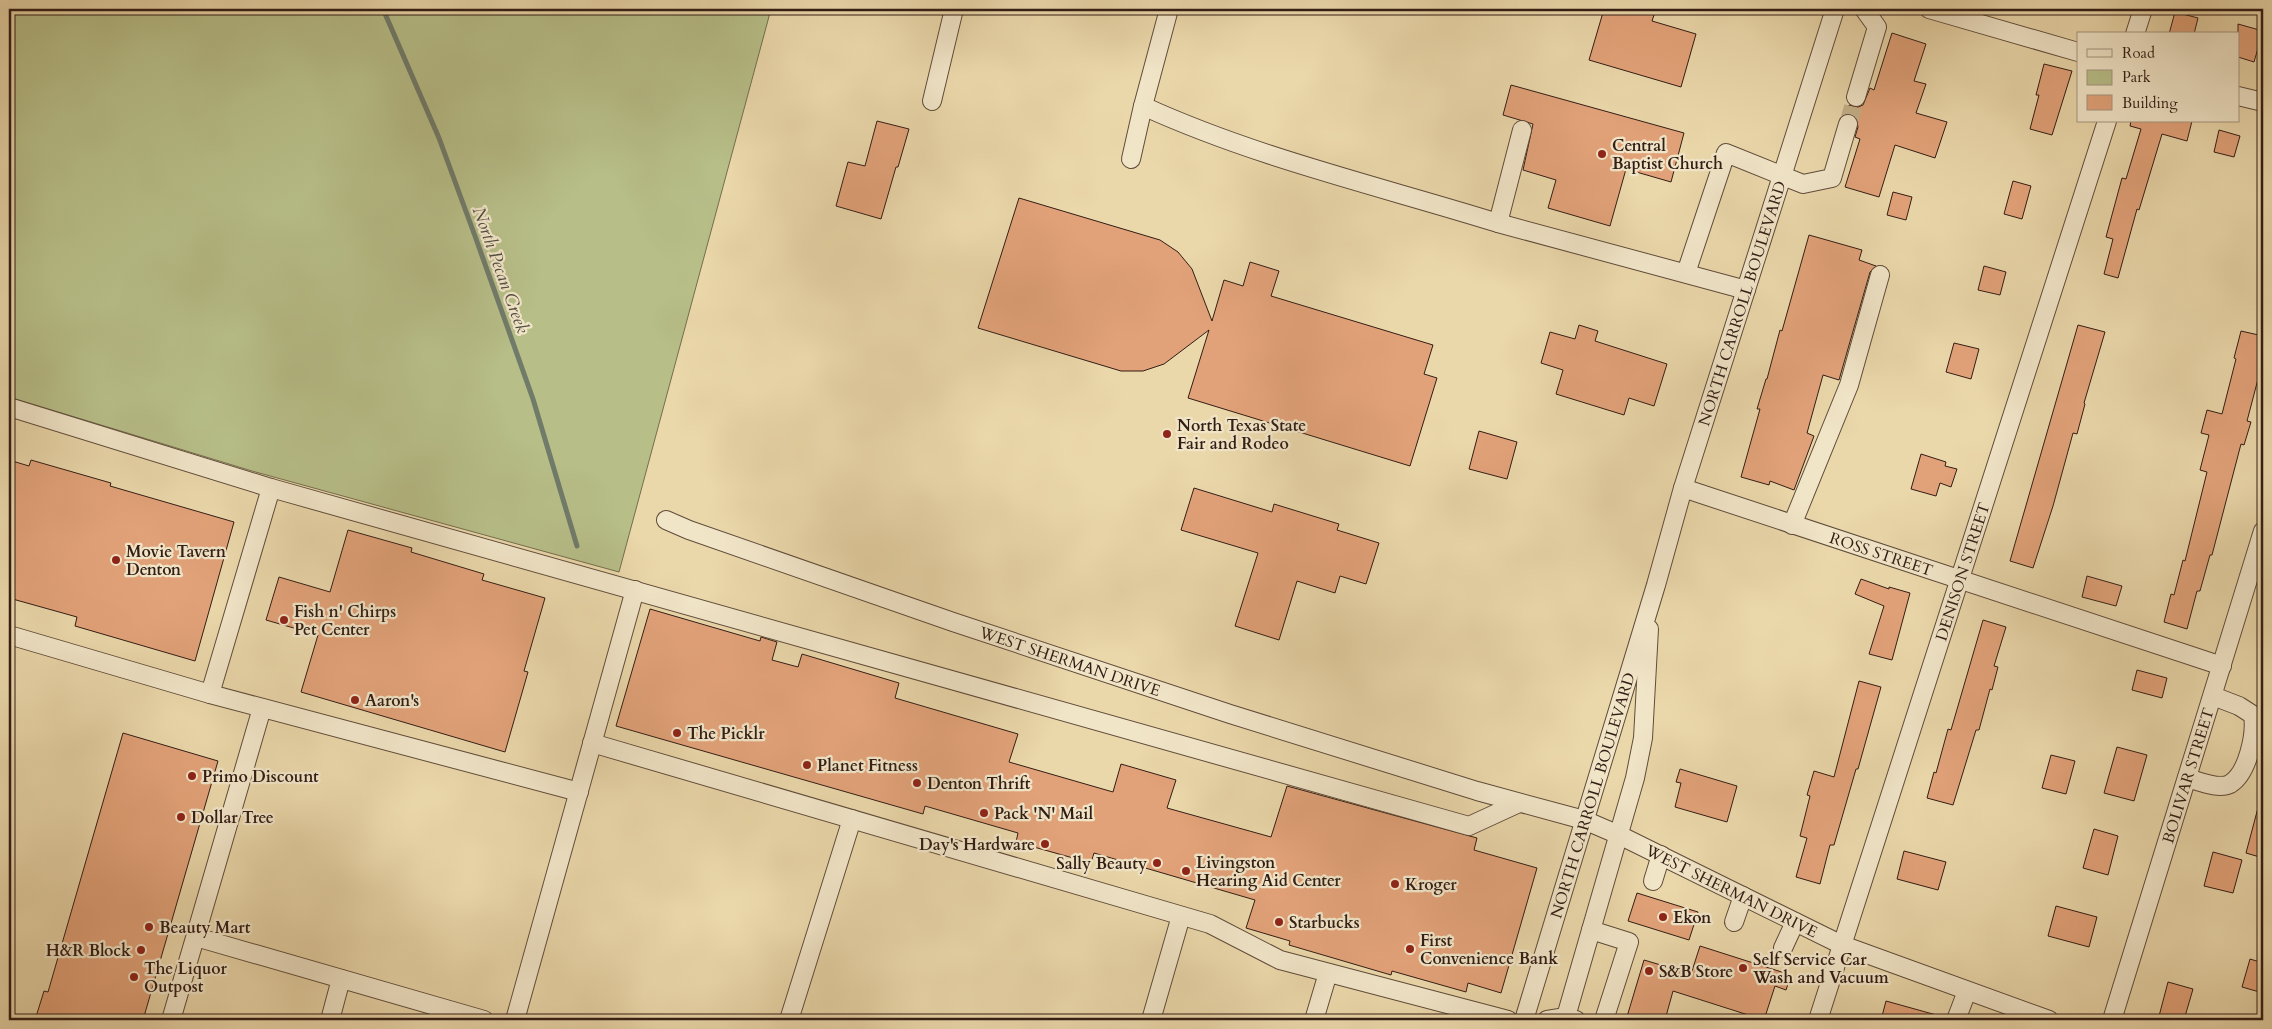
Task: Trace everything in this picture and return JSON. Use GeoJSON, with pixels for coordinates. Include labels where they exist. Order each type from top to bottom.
{"type":"FeatureCollection","features":[{"type":"Feature","properties":{"kind":"street"},"geometry":{"type":"LineString","coordinates":[[932,101],[954,9]]}},
{"type":"Feature","properties":{"kind":"street"},"geometry":{"type":"LineString","coordinates":[[1131,159],[1169,9]]}},
{"type":"Feature","properties":{"kind":"street","name":"NORTH CARROLL BOULEVARD"},"geometry":{"type":"LineString","coordinates":[[1524,1020],[1683,488],[1836,9]]}},
{"type":"Feature","properties":{"kind":"street"},"geometry":{"type":"LineString","coordinates":[[1856,98],[1877,27],[1864,9]]}},
{"type":"Feature","properties":{"kind":"street"},"geometry":{"type":"LineString","coordinates":[[1929,9],[2077,52]]}},
{"type":"Feature","properties":{"kind":"street"},"geometry":{"type":"LineString","coordinates":[[2136,32],[2143,9]]}},
{"type":"Feature","properties":{"kind":"street"},"geometry":{"type":"LineString","coordinates":[[2240,96],[2263,102]]}},
{"type":"Feature","properties":{"kind":"street"},"geometry":{"type":"LineString","coordinates":[[1143,106],[1180,123],[1268,155],[1498,223],[1746,290]]}},
{"type":"Feature","properties":{"kind":"street","name":"DENISON STREET"},"geometry":{"type":"LineString","coordinates":[[1818,1020],[2106,122]]}},
{"type":"Feature","properties":{"kind":"street"},"geometry":{"type":"LineString","coordinates":[[1686,273],[1726,153],[1803,184],[1832,178],[1848,124]]}},
{"type":"Feature","properties":{"kind":"street"},"geometry":{"type":"LineString","coordinates":[[1498,223],[1522,130]]}},
{"type":"Feature","properties":{"kind":"street"},"geometry":{"type":"LineString","coordinates":[[1792,525],[1849,385],[1880,275]]}},
{"type":"Feature","properties":{"kind":"street"},"geometry":{"type":"LineString","coordinates":[[9,407],[271,488],[1470,826],[1519,802]]}},
{"type":"Feature","properties":{"kind":"street"},"geometry":{"type":"LineString","coordinates":[[210,694],[271,488]]}},
{"type":"Feature","properties":{"kind":"street","name":"ROSS STREET"},"geometry":{"type":"LineString","coordinates":[[1683,488],[2222,666]]}},
{"type":"Feature","properties":{"kind":"street","name":"WEST SHERMAN DRIVE"},"geometry":{"type":"LineString","coordinates":[[666,520],[689,530],[953,622],[1237,716],[1477,791],[1584,820],[1619,834],[1842,946],[2049,1020]]}},
{"type":"Feature","properties":{"kind":"street","name":"BOLIVAR STREET"},"geometry":{"type":"LineString","coordinates":[[2112,1020],[2263,531]]}},
{"type":"Feature","properties":{"kind":"street"},"geometry":{"type":"LineString","coordinates":[[516,1020],[635,590]]}},
{"type":"Feature","properties":{"kind":"street","name":"NORTH CARROLL BOULEVARD"},"geometry":{"type":"LineString","coordinates":[[1569,1019],[1591,930],[1635,778],[1643,738],[1651,599]]}},
{"type":"Feature","properties":{"kind":"street"},"geometry":{"type":"LineString","coordinates":[[9,634],[210,694],[579,792]]}},
{"type":"Feature","properties":{"kind":"street"},"geometry":{"type":"LineString","coordinates":[[2187,778],[2219,786],[2230,783],[2239,772],[2250,752],[2255,726],[2253,715],[2239,706],[2213,696]]}},
{"type":"Feature","properties":{"kind":"street"},"geometry":{"type":"LineString","coordinates":[[171,1020],[262,708]]}},
{"type":"Feature","properties":{"kind":"street"},"geometry":{"type":"LineString","coordinates":[[592,743],[1210,924],[1280,960],[1508,1020]]}},
{"type":"Feature","properties":{"kind":"street"},"geometry":{"type":"LineString","coordinates":[[789,1020],[852,819]]}},
{"type":"Feature","properties":{"kind":"street"},"geometry":{"type":"LineString","coordinates":[[1654,881],[1661,855]]}},
{"type":"Feature","properties":{"kind":"street"},"geometry":{"type":"LineString","coordinates":[[1734,922],[1743,896]]}},
{"type":"Feature","properties":{"kind":"street"},"geometry":{"type":"LineString","coordinates":[[1151,1020],[1182,916]]}},
{"type":"Feature","properties":{"kind":"street"},"geometry":{"type":"LineString","coordinates":[[1783,948],[1795,922]]}},
{"type":"Feature","properties":{"kind":"street"},"geometry":{"type":"LineString","coordinates":[[1591,930],[1629,942],[1604,1020]]}},
{"type":"Feature","properties":{"kind":"street"},"geometry":{"type":"LineString","coordinates":[[196,937],[484,1020]]}},
{"type":"Feature","properties":{"kind":"street"},"geometry":{"type":"LineString","coordinates":[[1314,1020],[1328,973]]}},
{"type":"Feature","properties":{"kind":"street"},"geometry":{"type":"LineString","coordinates":[[330,1020],[341,979]]}},
{"type":"Feature","properties":{"kind":"street"},"geometry":{"type":"LineString","coordinates":[[1956,1020],[1967,991]]}},
{"type":"Feature","properties":{"kind":"street"},"geometry":{"type":"LineString","coordinates":[[1547,1020],[1569,1019]]}},
{"type":"Feature","properties":{"kind":"green space"},"geometry":{"type":"Polygon","coordinates":[[[9,9],[771,9],[619,572],[252,471],[9,397],[9,9]]]}},
{"type":"Feature","properties":{"kind":"building"},"geometry":{"type":"Polygon","coordinates":[[[1604,9],[1656,9],[1652,21],[1696,34],[1681,87],[1589,60],[1604,9]]]}},
{"type":"Feature","properties":{"kind":"building"},"geometry":{"type":"Polygon","coordinates":[[[2175,12],[2198,18],[2194,32],[2170,32],[2175,12]]]}},
{"type":"Feature","properties":{"kind":"building"},"geometry":{"type":"Polygon","coordinates":[[[2238,24],[2263,31],[2254,62],[2240,58],[2240,32],[2238,32],[2238,24]]]}},
{"type":"Feature","properties":{"kind":"building"},"geometry":{"type":"Polygon","coordinates":[[[1892,33],[1926,44],[1914,81],[1926,84],[1916,113],[1947,122],[1935,158],[1895,145],[1879,197],[1845,187],[1860,139],[1855,137],[1858,127],[1856,117],[1846,114],[1849,105],[1858,107],[1863,105],[1870,88],[1874,90],[1892,33]]]}},
{"type":"Feature","properties":{"kind":"building"},"geometry":{"type":"Polygon","coordinates":[[[2044,64],[2072,71],[2052,135],[2030,129],[2039,95],[2036,95],[2044,64]]]}},
{"type":"Feature","properties":{"kind":"building","name":"Central Baptist Church"},"geometry":{"type":"Polygon","coordinates":[[[1511,85],[1684,133],[1671,182],[1626,169],[1610,226],[1548,208],[1556,180],[1523,170],[1533,124],[1503,115],[1511,85]]]}},
{"type":"Feature","properties":{"kind":"building"},"geometry":{"type":"Polygon","coordinates":[[[877,121],[909,129],[881,219],[836,206],[848,162],[865,166],[877,121]]]}},
{"type":"Feature","properties":{"kind":"building"},"geometry":{"type":"Polygon","coordinates":[[[2131,122],[2192,122],[2187,141],[2162,134],[2139,210],[2137,209],[2118,278],[2104,274],[2113,239],[2106,237],[2122,178],[2126,179],[2141,129],[2130,126],[2131,122]]]}},
{"type":"Feature","properties":{"kind":"building"},"geometry":{"type":"Polygon","coordinates":[[[2219,130],[2240,136],[2234,157],[2214,152],[2219,130]]]}},
{"type":"Feature","properties":{"kind":"building"},"geometry":{"type":"Polygon","coordinates":[[[2013,181],[2031,186],[2022,219],[2004,214],[2013,181]]]}},
{"type":"Feature","properties":{"kind":"building"},"geometry":{"type":"Polygon","coordinates":[[[1893,192],[1912,197],[1906,220],[1887,215],[1893,192]]]}},
{"type":"Feature","properties":{"kind":"building"},"geometry":{"type":"Polygon","coordinates":[[[1019,198],[1160,240],[1178,252],[1192,269],[1212,321],[1224,280],[1243,286],[1250,262],[1279,271],[1271,296],[1433,345],[1424,374],[1437,378],[1410,466],[1188,398],[1209,330],[1164,364],[1143,371],[1121,371],[978,328],[1019,198]]]}},
{"type":"Feature","properties":{"kind":"building"},"geometry":{"type":"Polygon","coordinates":[[[1809,235],[1862,250],[1859,260],[1876,266],[1870,272],[1839,380],[1823,375],[1807,433],[1814,436],[1794,490],[1770,481],[1769,485],[1741,477],[1760,409],[1757,409],[1780,330],[1782,331],[1809,235]]]}},
{"type":"Feature","properties":{"kind":"building"},"geometry":{"type":"Polygon","coordinates":[[[1984,266],[2006,272],[2000,295],[1978,290],[1984,266]]]}},
{"type":"Feature","properties":{"kind":"building"},"geometry":{"type":"Polygon","coordinates":[[[1579,325],[1598,331],[1595,341],[1667,364],[1654,406],[1629,398],[1624,415],[1556,394],[1563,370],[1541,363],[1550,332],[1575,339],[1579,325]]]}},
{"type":"Feature","properties":{"kind":"building"},"geometry":{"type":"Polygon","coordinates":[[[2078,325],[2105,332],[2077,434],[2073,433],[2053,506],[2033,568],[2010,561],[2078,325]]]}},
{"type":"Feature","properties":{"kind":"building"},"geometry":{"type":"Polygon","coordinates":[[[2241,331],[2263,336],[2263,360],[2247,421],[2251,422],[2244,445],[2241,444],[2212,555],[2210,555],[2200,591],[2197,591],[2187,629],[2164,622],[2171,594],[2174,595],[2183,560],[2185,561],[2207,472],[2200,470],[2209,435],[2201,433],[2207,410],[2222,414],[2241,331]]]}},
{"type":"Feature","properties":{"kind":"building"},"geometry":{"type":"Polygon","coordinates":[[[1954,343],[1979,349],[1971,379],[1946,372],[1954,343]]]}},
{"type":"Feature","properties":{"kind":"building"},"geometry":{"type":"Polygon","coordinates":[[[1479,431],[1517,442],[1507,479],[1469,469],[1479,431]]]}},
{"type":"Feature","properties":{"kind":"building"},"geometry":{"type":"Polygon","coordinates":[[[1921,454],[1946,462],[1945,466],[1957,469],[1951,487],[1940,483],[1936,496],[1911,489],[1921,454]]]}},
{"type":"Feature","properties":{"kind":"building","name":"Movie Tavern Denton"},"geometry":{"type":"Polygon","coordinates":[[[9,460],[29,466],[31,460],[111,483],[110,486],[234,522],[195,661],[75,626],[77,617],[9,598],[9,460]]]}},
{"type":"Feature","properties":{"kind":"building"},"geometry":{"type":"Polygon","coordinates":[[[1194,488],[1272,512],[1274,504],[1339,524],[1337,530],[1379,543],[1366,584],[1340,576],[1335,593],[1297,581],[1279,640],[1235,626],[1258,553],[1181,530],[1194,488]]]}},
{"type":"Feature","properties":{"kind":"building"},"geometry":{"type":"Polygon","coordinates":[[[348,530],[412,548],[411,552],[484,574],[482,580],[545,598],[524,671],[528,672],[505,752],[301,692],[318,635],[266,620],[279,577],[330,592],[348,530]]]}},
{"type":"Feature","properties":{"kind":"building"},"geometry":{"type":"Polygon","coordinates":[[[2087,576],[2122,586],[2116,606],[2082,597],[2087,576]]]}},
{"type":"Feature","properties":{"kind":"building"},"geometry":{"type":"Polygon","coordinates":[[[1861,579],[1889,589],[1889,587],[1910,593],[1892,660],[1869,654],[1884,606],[1855,594],[1861,579]]]}},
{"type":"Feature","properties":{"kind":"building"},"geometry":{"type":"Polygon","coordinates":[[[650,609],[760,641],[761,637],[777,642],[772,660],[798,667],[802,654],[899,683],[895,698],[1018,734],[1009,762],[1113,792],[1121,764],[1176,780],[1167,808],[1271,837],[1287,786],[1477,838],[1474,850],[1537,868],[1501,993],[1468,983],[1466,992],[1392,971],[1391,975],[1289,945],[1290,941],[1246,928],[1255,900],[1094,853],[1091,863],[1016,842],[1018,833],[925,806],[923,814],[616,726],[650,609]]]}},
{"type":"Feature","properties":{"kind":"building"},"geometry":{"type":"Polygon","coordinates":[[[1983,620],[2006,627],[1994,666],[1998,667],[1992,690],[1990,689],[1979,730],[1976,730],[1953,805],[1927,798],[1948,729],[1951,730],[1983,620]]]}},
{"type":"Feature","properties":{"kind":"building"},"geometry":{"type":"Polygon","coordinates":[[[2137,670],[2167,678],[2162,698],[2132,690],[2137,670]]]}},
{"type":"Feature","properties":{"kind":"building"},"geometry":{"type":"Polygon","coordinates":[[[1859,681],[1881,687],[1858,769],[1856,769],[1834,845],[1830,845],[1820,884],[1796,877],[1807,838],[1800,836],[1810,796],[1807,795],[1814,771],[1834,777],[1859,681]]]}},
{"type":"Feature","properties":{"kind":"building"},"geometry":{"type":"Polygon","coordinates":[[[123,733],[218,761],[143,1020],[35,1020],[44,991],[48,992],[123,733]]]}},
{"type":"Feature","properties":{"kind":"building"},"geometry":{"type":"Polygon","coordinates":[[[2117,747],[2147,755],[2134,801],[2104,793],[2117,747]]]}},
{"type":"Feature","properties":{"kind":"building"},"geometry":{"type":"Polygon","coordinates":[[[2051,755],[2075,761],[2066,794],[2042,788],[2051,755]]]}},
{"type":"Feature","properties":{"kind":"building"},"geometry":{"type":"Polygon","coordinates":[[[1680,769],[1737,786],[1727,822],[1675,807],[1681,783],[1676,782],[1680,769]]]}},
{"type":"Feature","properties":{"kind":"building"},"geometry":{"type":"Polygon","coordinates":[[[2259,804],[2263,805],[2263,858],[2246,853],[2259,804]]]}},
{"type":"Feature","properties":{"kind":"building"},"geometry":{"type":"Polygon","coordinates":[[[2094,829],[2118,836],[2108,875],[2083,868],[2094,829]]]}},
{"type":"Feature","properties":{"kind":"building"},"geometry":{"type":"Polygon","coordinates":[[[1904,851],[1946,862],[1938,890],[1897,879],[1904,851]]]}},
{"type":"Feature","properties":{"kind":"building"},"geometry":{"type":"Polygon","coordinates":[[[2213,852],[2242,860],[2233,893],[2204,886],[2213,852]]]}},
{"type":"Feature","properties":{"kind":"building","name":"Ekon"},"geometry":{"type":"Polygon","coordinates":[[[1637,893],[1698,912],[1689,940],[1628,921],[1637,893]]]}},
{"type":"Feature","properties":{"kind":"building"},"geometry":{"type":"Polygon","coordinates":[[[2056,906],[2097,917],[2089,947],[2048,936],[2056,906]]]}},
{"type":"Feature","properties":{"kind":"building"},"geometry":{"type":"Polygon","coordinates":[[[1700,946],[1791,975],[1786,990],[1775,986],[1764,1020],[1673,991],[1665,1020],[1626,1020],[1644,960],[1691,974],[1700,946]]]}},
{"type":"Feature","properties":{"kind":"building"},"geometry":{"type":"Polygon","coordinates":[[[2250,959],[2263,963],[2263,993],[2242,987],[2250,959]]]}},
{"type":"Feature","properties":{"kind":"building"},"geometry":{"type":"Polygon","coordinates":[[[2168,982],[2193,989],[2184,1020],[2158,1020],[2168,982]]]}},
{"type":"Feature","properties":{"kind":"building"},"geometry":{"type":"Polygon","coordinates":[[[1886,1001],[1940,1016],[1940,1020],[1881,1020],[1886,1001]]]}},
{"type":"Feature","properties":{"kind":"waterway","name":"North Pecan Creek"},"geometry":{"type":"LineString","coordinates":[[383,9],[439,138],[475,236],[533,399],[577,546]]}},
{"type":"Feature","properties":{"kind":"tunnel"},"geometry":{"type":"LineString","coordinates":[[1848,124],[1856,97]]}},
{"type":"Feature","properties":{"kind":"place","name":"Central Baptist Church"},"geometry":{"type":"Point","coordinates":[1602,154]}},
{"type":"Feature","properties":{"kind":"place","name":"North Texas State Fair and Rodeo"},"geometry":{"type":"Point","coordinates":[1167,434]}},
{"type":"Feature","properties":{"kind":"place","name":"Movie Tavern Denton"},"geometry":{"type":"Point","coordinates":[116,560]}},
{"type":"Feature","properties":{"kind":"place","name":"Fish n' Chirps Pet Center"},"geometry":{"type":"Point","coordinates":[284,620]}},
{"type":"Feature","properties":{"kind":"place","name":"Aaron's"},"geometry":{"type":"Point","coordinates":[355,700]}},
{"type":"Feature","properties":{"kind":"place","name":"The Picklr"},"geometry":{"type":"Point","coordinates":[677,733]}},
{"type":"Feature","properties":{"kind":"place","name":"Planet Fitness"},"geometry":{"type":"Point","coordinates":[807,765]}},
{"type":"Feature","properties":{"kind":"place","name":"Primo Discount"},"geometry":{"type":"Point","coordinates":[192,776]}},
{"type":"Feature","properties":{"kind":"place","name":"Denton Thrift"},"geometry":{"type":"Point","coordinates":[917,783]}},
{"type":"Feature","properties":{"kind":"place","name":"Pack 'N' Mail"},"geometry":{"type":"Point","coordinates":[984,813]}},
{"type":"Feature","properties":{"kind":"place","name":"Dollar Tree"},"geometry":{"type":"Point","coordinates":[181,817]}},
{"type":"Feature","properties":{"kind":"place","name":"Day's Hardware"},"geometry":{"type":"Point","coordinates":[1045,844]}},
{"type":"Feature","properties":{"kind":"place","name":"Sally Beauty"},"geometry":{"type":"Point","coordinates":[1157,863]}},
{"type":"Feature","properties":{"kind":"place","name":"Livingston Hearing Aid Center"},"geometry":{"type":"Point","coordinates":[1186,871]}},
{"type":"Feature","properties":{"kind":"place","name":"Kroger"},"geometry":{"type":"Point","coordinates":[1395,884]}},
{"type":"Feature","properties":{"kind":"place","name":"Ekon"},"geometry":{"type":"Point","coordinates":[1663,917]}},
{"type":"Feature","properties":{"kind":"place","name":"Starbucks"},"geometry":{"type":"Point","coordinates":[1279,922]}},
{"type":"Feature","properties":{"kind":"place","name":"Beauty Mart"},"geometry":{"type":"Point","coordinates":[149,927]}},
{"type":"Feature","properties":{"kind":"place","name":"First Convenience Bank"},"geometry":{"type":"Point","coordinates":[1410,949]}},
{"type":"Feature","properties":{"kind":"place","name":"H&R Block"},"geometry":{"type":"Point","coordinates":[141,950]}},
{"type":"Feature","properties":{"kind":"place","name":"Self Service Car Wash and Vacuum"},"geometry":{"type":"Point","coordinates":[1743,968]}},
{"type":"Feature","properties":{"kind":"place","name":"S&B Store"},"geometry":{"type":"Point","coordinates":[1649,971]}},
{"type":"Feature","properties":{"kind":"place","name":"The Liquor Outpost"},"geometry":{"type":"Point","coordinates":[134,977]}}]}
